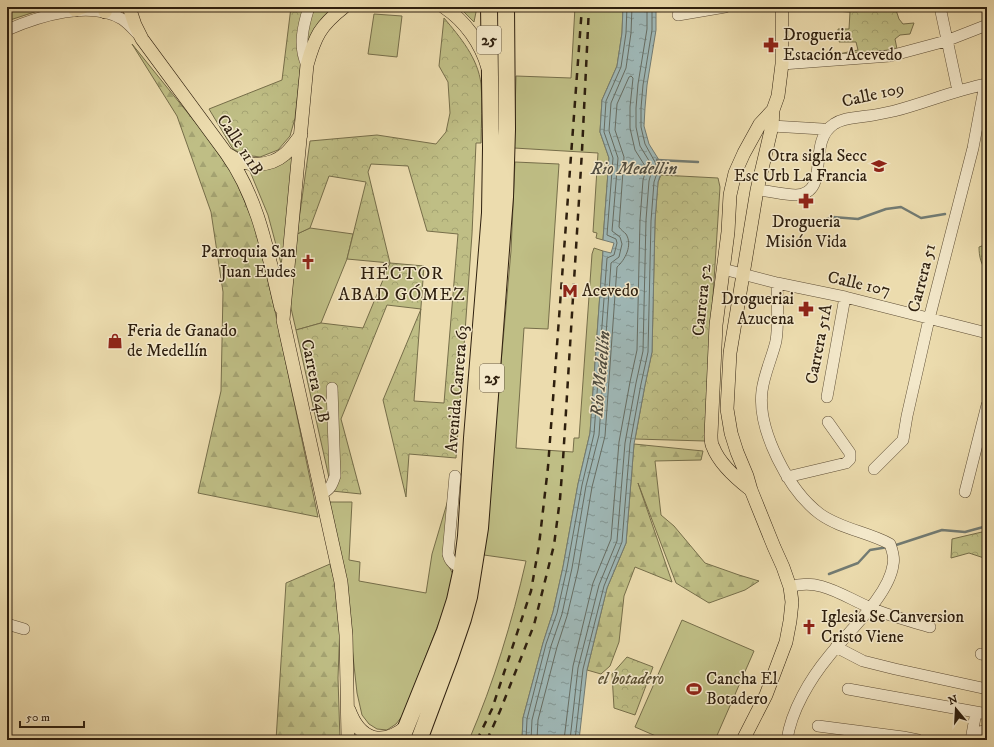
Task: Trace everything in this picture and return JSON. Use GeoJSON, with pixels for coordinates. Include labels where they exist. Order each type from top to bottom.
{"type":"FeatureCollection","features":[{"type":"Feature","properties":{"kind":"highway","name":"Avenida Carrera 63"},"geometry":{"type":"LineString","coordinates":[[404,733],[445,631],[455,600],[462,568],[466,536],[472,431],[490,213],[489,7]]}},
{"type":"Feature","properties":{"kind":"highway","name":"Avenida Carrera 63"},"geometry":{"type":"LineString","coordinates":[[419,740],[463,619],[469,597],[480,528],[505,197],[507,129],[506,7]]}},
{"type":"Feature","properties":{"kind":"main road","name":"Calle 111B"},"geometry":{"type":"LineString","coordinates":[[129,7],[135,25],[142,39],[237,168],[244,181],[255,207],[266,245],[284,320]]}},
{"type":"Feature","properties":{"kind":"main road"},"geometry":{"type":"LineString","coordinates":[[307,65],[313,44],[321,29],[331,17],[344,7]]}},
{"type":"Feature","properties":{"kind":"main road"},"geometry":{"type":"LineString","coordinates":[[444,7],[461,21],[470,32],[483,55],[490,74]]}},
{"type":"Feature","properties":{"kind":"main road","name":"Carrera 52"},"geometry":{"type":"LineString","coordinates":[[743,740],[766,695],[786,642],[792,602],[790,587],[737,452],[731,432],[727,409],[730,353],[757,190],[772,126],[773,110],[778,96],[782,64],[782,7]]}},
{"type":"Feature","properties":{"kind":"main road","name":"Carrera 64B"},"geometry":{"type":"LineString","coordinates":[[307,65],[284,320],[343,594],[346,635],[348,740]]}},
{"type":"Feature","properties":{"kind":"main road","name":"Carrera 52"},"geometry":{"type":"LineString","coordinates":[[751,490],[738,480],[719,458],[713,447],[711,435],[716,325],[728,232],[730,195],[735,173],[760,124],[773,110]]}},
{"type":"Feature","properties":{"kind":"main road"},"geometry":{"type":"LineString","coordinates":[[226,153],[239,161],[249,164],[259,165],[268,163],[285,154],[301,135]]}},
{"type":"Feature","properties":{"kind":"main road"},"geometry":{"type":"LineString","coordinates":[[728,232],[749,238]]}},
{"type":"Feature","properties":{"kind":"main road"},"geometry":{"type":"LineString","coordinates":[[719,458],[726,458],[737,452]]}},
{"type":"Feature","properties":{"kind":"main road","name":"Carrera 64B"},"geometry":{"type":"LineString","coordinates":[[348,702],[353,719],[363,733],[368,736],[382,738],[390,737],[397,733],[404,733]]}},
{"type":"Feature","properties":{"kind":"street"},"geometry":{"type":"LineString","coordinates":[[307,65],[302,51],[302,40],[309,7]]}},
{"type":"Feature","properties":{"kind":"street"},"geometry":{"type":"LineString","coordinates":[[678,14],[725,7]]}},
{"type":"Feature","properties":{"kind":"street"},"geometry":{"type":"LineString","coordinates":[[940,7],[946,41],[958,91]]}},
{"type":"Feature","properties":{"kind":"street"},"geometry":{"type":"LineString","coordinates":[[7,30],[39,18],[71,9],[106,9],[130,26],[142,39]]}},
{"type":"Feature","properties":{"kind":"street"},"geometry":{"type":"LineString","coordinates":[[782,64],[890,56],[946,41],[987,25]]}},
{"type":"Feature","properties":{"kind":"street","name":"Calle 109"},"geometry":{"type":"LineString","coordinates":[[757,190],[796,195],[810,190],[814,186],[820,145],[823,135],[827,129],[836,122],[850,118],[873,116],[894,111],[986,84]]}},
{"type":"Feature","properties":{"kind":"street","name":"Carrera 51"},"geometry":{"type":"LineString","coordinates":[[874,469],[904,440],[907,416],[929,319],[973,148],[986,84]]}},
{"type":"Feature","properties":{"kind":"street"},"geometry":{"type":"LineString","coordinates":[[772,126],[822,129]]}},
{"type":"Feature","properties":{"kind":"street","name":"Calle 107"},"geometry":{"type":"LineString","coordinates":[[723,269],[777,283],[845,297],[987,333]]}},
{"type":"Feature","properties":{"kind":"street"},"geometry":{"type":"LineString","coordinates":[[777,283],[776,340],[762,390],[761,405],[771,442],[787,477],[802,497],[820,513],[831,520],[892,548],[894,563],[891,574],[871,608],[836,647],[815,675],[793,714],[787,740]]}},
{"type":"Feature","properties":{"kind":"street","name":"Carrera 51A"},"geometry":{"type":"LineString","coordinates":[[827,397],[845,297]]}},
{"type":"Feature","properties":{"kind":"street"},"geometry":{"type":"LineString","coordinates":[[322,493],[327,491],[333,484],[335,476],[332,388]]}},
{"type":"Feature","properties":{"kind":"street"},"geometry":{"type":"LineString","coordinates":[[966,492],[987,405]]}},
{"type":"Feature","properties":{"kind":"street"},"geometry":{"type":"LineString","coordinates":[[787,477],[846,463],[850,458],[850,453],[828,422]]}},
{"type":"Feature","properties":{"kind":"street"},"geometry":{"type":"LineString","coordinates":[[455,476],[448,554],[454,565],[462,568]]}},
{"type":"Feature","properties":{"kind":"street"},"geometry":{"type":"LineString","coordinates":[[790,587],[798,584],[819,585],[839,592],[871,608],[930,627]]}},
{"type":"Feature","properties":{"kind":"street"},"geometry":{"type":"LineString","coordinates":[[7,624],[24,628]]}},
{"type":"Feature","properties":{"kind":"street"},"geometry":{"type":"LineString","coordinates":[[836,647],[863,661],[895,670],[987,689]]}},
{"type":"Feature","properties":{"kind":"street"},"geometry":{"type":"LineString","coordinates":[[848,689],[987,714]]}},
{"type":"Feature","properties":{"kind":"street"},"geometry":{"type":"LineString","coordinates":[[972,737],[976,712]]}},
{"type":"Feature","properties":{"kind":"street"},"geometry":{"type":"LineString","coordinates":[[818,726],[918,740]]}},
{"type":"Feature","properties":{"kind":"street"},"geometry":{"type":"LineString","coordinates":[[972,737],[987,730]]}},
{"type":"Feature","properties":{"kind":"green space"},"geometry":{"type":"Polygon","coordinates":[[[7,7],[50,7],[7,21],[7,7]]]}},
{"type":"Feature","properties":{"kind":"green space"},"geometry":{"type":"Polygon","coordinates":[[[291,7],[306,7],[295,118],[290,136],[278,150],[260,157],[244,155],[233,149],[209,109],[282,80],[291,7]]]}},
{"type":"Feature","properties":{"kind":"green space"},"geometry":{"type":"Polygon","coordinates":[[[321,7],[337,7],[306,52],[308,21],[312,13],[321,7]]]}},
{"type":"Feature","properties":{"kind":"green space"},"geometry":{"type":"Polygon","coordinates":[[[459,7],[477,7],[474,22],[459,7]]]}},
{"type":"Feature","properties":{"kind":"green space"},"geometry":{"type":"Polygon","coordinates":[[[575,7],[623,7],[622,33],[617,66],[602,100],[600,132],[609,158],[603,240],[596,238],[597,233],[593,232],[598,153],[514,148],[516,76],[571,78],[575,7]]]}},
{"type":"Feature","properties":{"kind":"green space"},"geometry":{"type":"Polygon","coordinates":[[[834,7],[895,7],[899,19],[903,24],[914,23],[910,34],[900,35],[895,39],[897,49],[819,58],[858,50],[856,42],[839,42],[838,29],[849,29],[850,12],[835,11],[834,7]]]}},
{"type":"Feature","properties":{"kind":"green space"},"geometry":{"type":"Polygon","coordinates":[[[374,14],[402,16],[397,57],[368,54],[374,14]]]}},
{"type":"Feature","properties":{"kind":"green space"},"geometry":{"type":"Polygon","coordinates":[[[444,18],[467,48],[479,74],[482,99],[481,143],[476,143],[472,234],[456,458],[409,454],[406,497],[383,400],[421,310],[414,401],[444,403],[458,234],[427,231],[408,166],[371,164],[368,172],[390,263],[347,259],[366,182],[329,176],[310,228],[297,234],[310,141],[377,135],[436,144],[446,132],[450,113],[448,82],[439,66],[444,18]]]}},
{"type":"Feature","properties":{"kind":"green space"},"geometry":{"type":"Polygon","coordinates":[[[132,44],[204,133],[234,176],[255,226],[274,306],[318,517],[198,493],[221,391],[223,292],[211,212],[177,116],[132,44]]]}},
{"type":"Feature","properties":{"kind":"green space"},"geometry":{"type":"Polygon","coordinates":[[[293,154],[283,271],[268,215],[249,169],[268,169],[277,165],[293,154]]]}},
{"type":"Feature","properties":{"kind":"green space"},"geometry":{"type":"Polygon","coordinates":[[[515,162],[559,164],[548,329],[524,328],[516,448],[573,452],[574,438],[579,438],[592,254],[594,248],[603,251],[590,433],[578,484],[553,612],[523,718],[522,740],[469,740],[502,652],[526,561],[484,555],[511,251],[515,162]]]}},
{"type":"Feature","properties":{"kind":"green space"},"geometry":{"type":"Polygon","coordinates":[[[661,175],[718,178],[720,187],[705,441],[635,439],[652,352],[655,221],[658,182],[661,175]]]}},
{"type":"Feature","properties":{"kind":"green space"},"geometry":{"type":"Polygon","coordinates":[[[310,228],[353,234],[347,259],[321,323],[296,330],[288,295],[297,234],[310,228]]]}},
{"type":"Feature","properties":{"kind":"green space"},"geometry":{"type":"Polygon","coordinates":[[[987,244],[987,272],[983,266],[979,254],[979,247],[987,244]]]}},
{"type":"Feature","properties":{"kind":"green space"},"geometry":{"type":"Polygon","coordinates":[[[390,263],[424,266],[421,309],[387,305],[341,419],[361,494],[332,491],[296,330],[321,323],[363,328],[390,263]]]}},
{"type":"Feature","properties":{"kind":"green space"},"geometry":{"type":"Polygon","coordinates":[[[634,444],[703,451],[701,460],[655,461],[661,515],[674,526],[705,563],[759,581],[745,590],[709,603],[676,583],[638,483],[672,582],[635,567],[624,596],[619,642],[610,666],[601,674],[587,670],[607,588],[626,543],[634,444]]]}},
{"type":"Feature","properties":{"kind":"green space"},"geometry":{"type":"Polygon","coordinates":[[[448,500],[443,556],[453,574],[445,607],[403,715],[396,724],[387,730],[377,729],[369,724],[362,715],[357,693],[351,638],[328,502],[352,502],[349,560],[360,562],[359,581],[426,593],[432,554],[448,500]]]}},
{"type":"Feature","properties":{"kind":"green space"},"geometry":{"type":"Polygon","coordinates":[[[987,532],[987,559],[969,553],[951,558],[952,539],[987,532]]]}},
{"type":"Feature","properties":{"kind":"green space"},"geometry":{"type":"Polygon","coordinates":[[[330,564],[337,589],[340,624],[338,678],[340,740],[276,740],[286,583],[330,564]]]}},
{"type":"Feature","properties":{"kind":"green space","name":"Cancha El Botadero"},"geometry":{"type":"Polygon","coordinates":[[[682,620],[754,651],[715,740],[665,740],[635,727],[682,620]]]}},
{"type":"Feature","properties":{"kind":"green space","name":"el botadero"},"geometry":{"type":"Polygon","coordinates":[[[627,657],[653,667],[635,715],[614,708],[612,674],[627,657]]]}},
{"type":"Feature","properties":{"kind":"water"},"geometry":{"type":"Polygon","coordinates":[[[623,7],[656,7],[656,30],[647,85],[644,126],[649,144],[659,160],[662,170],[658,182],[655,221],[652,352],[634,444],[626,543],[607,588],[587,670],[579,740],[522,740],[523,718],[553,612],[578,484],[590,433],[603,251],[611,253],[614,243],[603,240],[609,158],[600,132],[602,100],[617,66],[622,33],[623,7]]]}},
{"type":"Feature","properties":{"kind":"waterway","name":"Rio Medellin"},"geometry":{"type":"LineString","coordinates":[[657,160],[698,162]]}},
{"type":"Feature","properties":{"kind":"waterway"},"geometry":{"type":"LineString","coordinates":[[802,224],[818,222],[833,217],[858,219],[886,209],[901,207],[921,218],[945,214]]}},
{"type":"Feature","properties":{"kind":"waterway"},"geometry":{"type":"LineString","coordinates":[[893,546],[942,530],[965,532],[987,526]]}},
{"type":"Feature","properties":{"kind":"waterway"},"geometry":{"type":"LineString","coordinates":[[829,574],[858,563],[870,550],[888,547]]}},
{"type":"Feature","properties":{"kind":"railway"},"geometry":{"type":"LineString","coordinates":[[477,740],[492,709],[531,591],[539,545],[548,467],[582,7]]}},
{"type":"Feature","properties":{"kind":"railway"},"geometry":{"type":"LineString","coordinates":[[487,740],[534,625],[554,545],[563,460],[582,151],[589,7]]}},
{"type":"Feature","properties":{"kind":"place","name":"Drogueria Estación Acevedo"},"geometry":{"type":"Point","coordinates":[771,45]}},
{"type":"Feature","properties":{"kind":"place","name":"Otra sigla Secc Esc Urb La Francia"},"geometry":{"type":"Point","coordinates":[879,166]}},
{"type":"Feature","properties":{"kind":"place","name":"Drogueria Misión Vida"},"geometry":{"type":"Point","coordinates":[806,201]}},
{"type":"Feature","properties":{"kind":"place","name":"Parroquia San Juan Eudes"},"geometry":{"type":"Point","coordinates":[308,262]}},
{"type":"Feature","properties":{"kind":"place","name":"Acevedo"},"geometry":{"type":"Point","coordinates":[570,291]}},
{"type":"Feature","properties":{"kind":"place","name":"Drogueriai Azucena"},"geometry":{"type":"Point","coordinates":[806,309]}},
{"type":"Feature","properties":{"kind":"place","name":"Feria de Ganado de Medellín"},"geometry":{"type":"Point","coordinates":[115,341]}},
{"type":"Feature","properties":{"kind":"place","name":"Iglesia Se Canversion Cristo Viene"},"geometry":{"type":"Point","coordinates":[809,627]}},
{"type":"Feature","properties":{"kind":"place","name":"Cancha El Botadero"},"geometry":{"type":"Point","coordinates":[694,689]}},
{"type":"Feature","properties":{"kind":"district","name":"HÉCTOR ABAD GÓMEZ"},"geometry":{"type":"Point","coordinates":[402,284]}},
{"type":"Feature","properties":{"kind":"water label","name":"Río Medellín"},"geometry":{"type":"Point","coordinates":[601,374]}}]}
